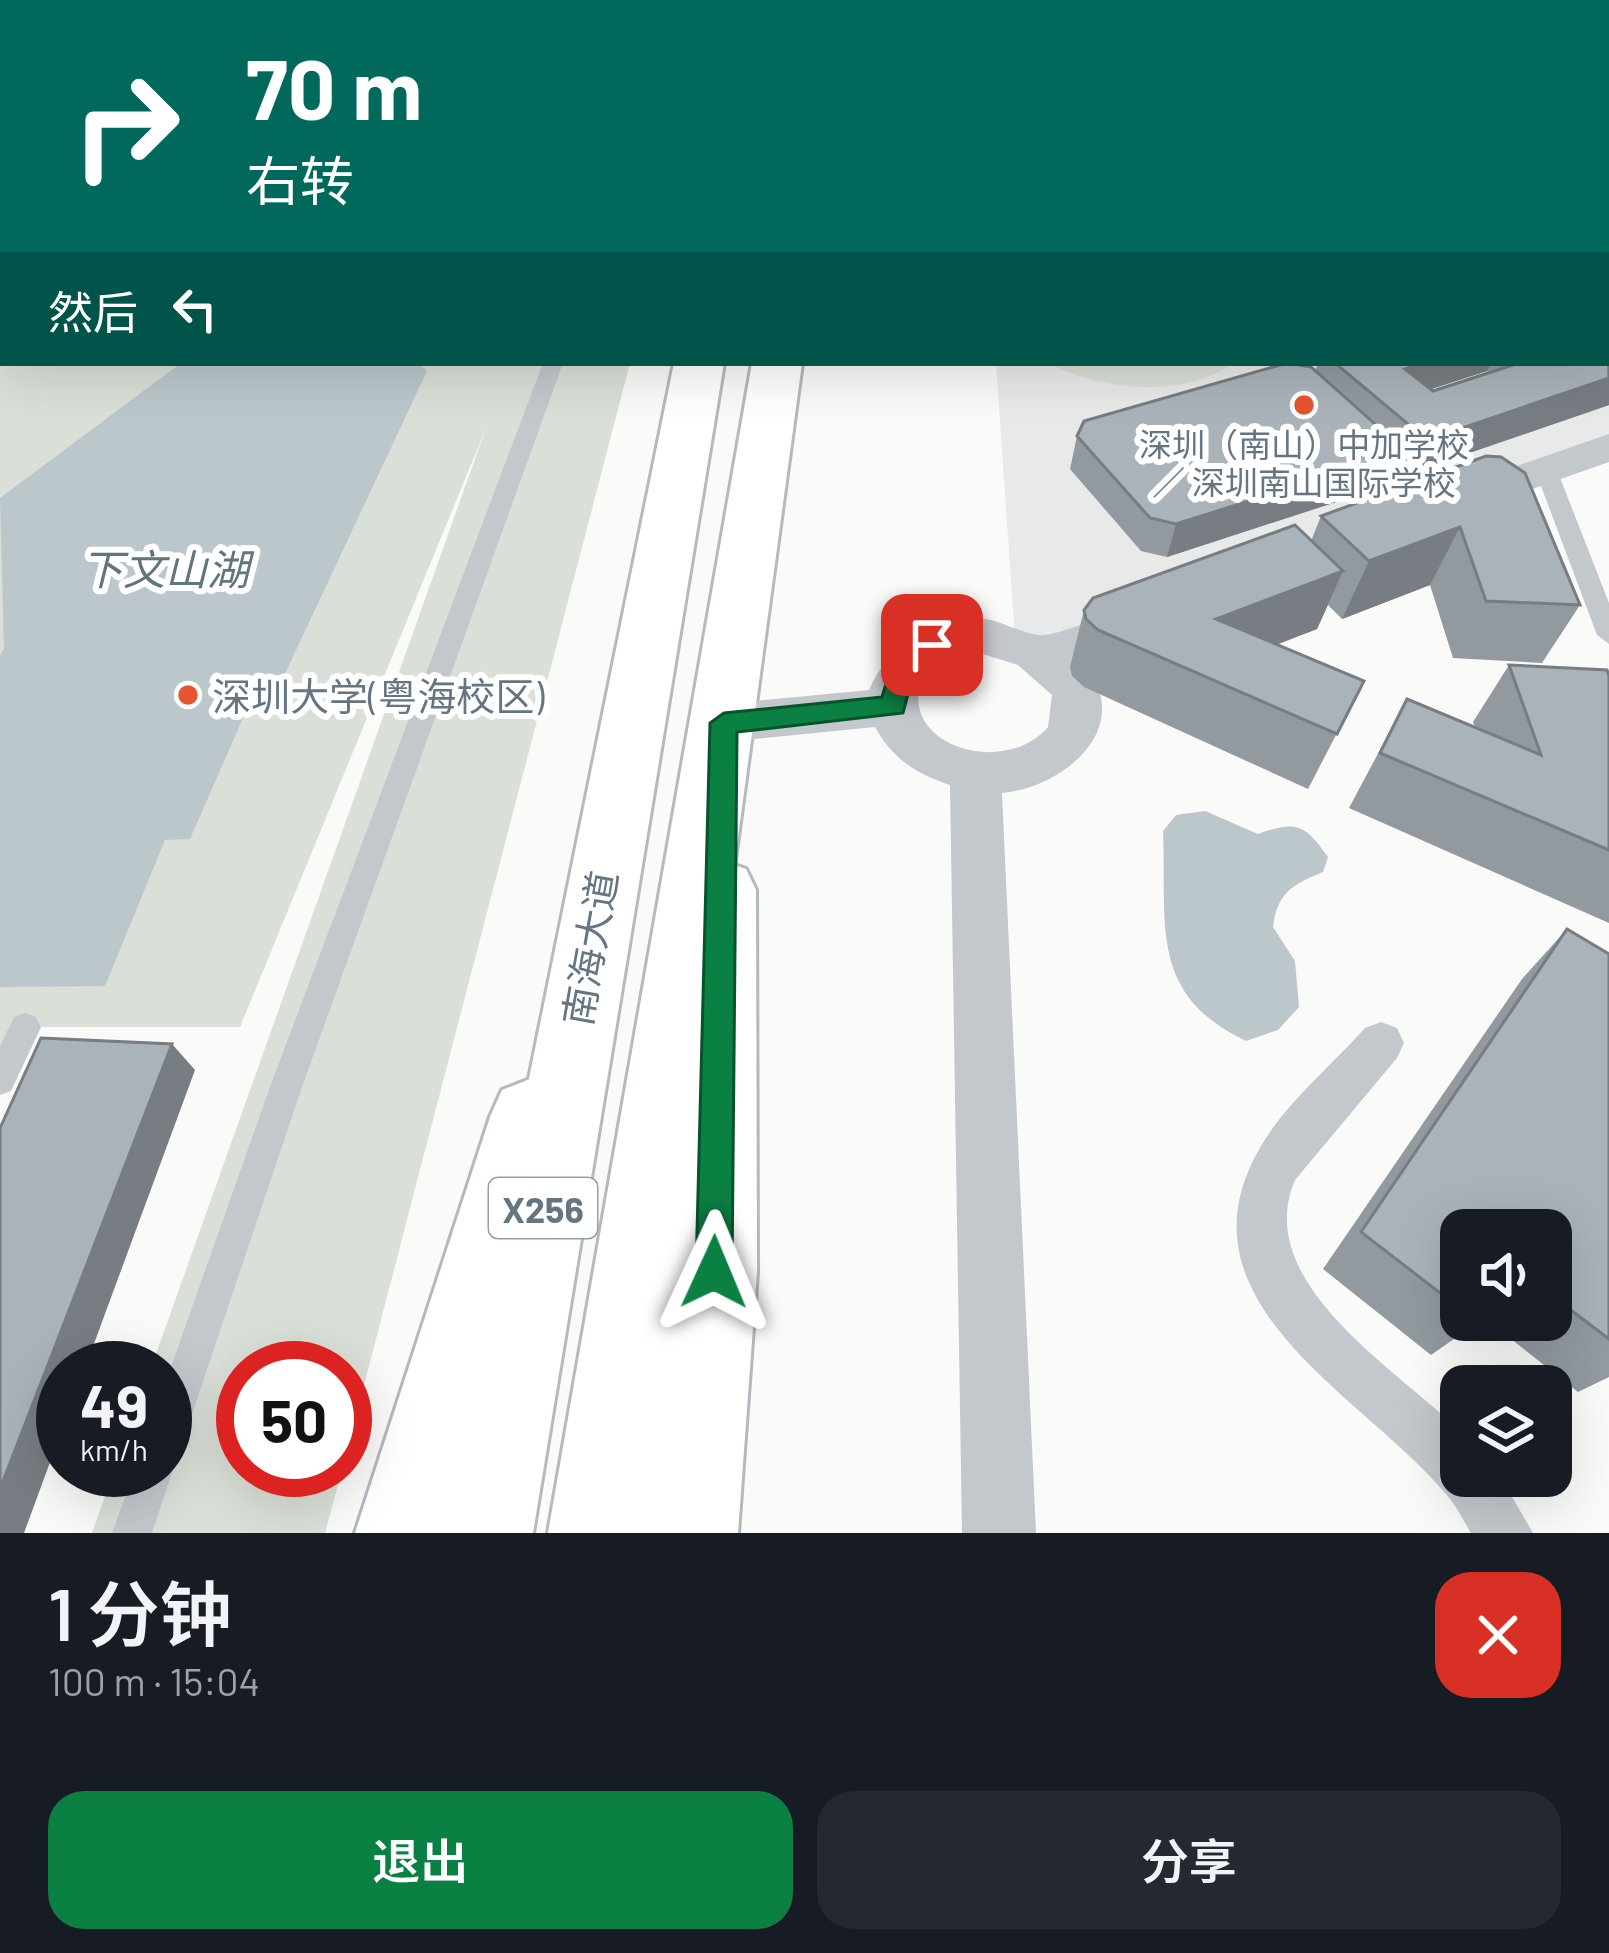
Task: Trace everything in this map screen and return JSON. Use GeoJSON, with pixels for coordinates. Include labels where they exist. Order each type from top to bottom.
{"type":"FeatureCollection","features":[{"type":"Feature","properties":{"kind":"main road","name":"南海大道"},"geometry":{"type":"LineString","coordinates":[[485,1533],[698,366]]}},
{"type":"Feature","properties":{"kind":"main road","name":"X256"},"geometry":{"type":"LineString","coordinates":[[596,1533],[777,366]]}},
{"type":"Feature","properties":{"kind":"main road"},"geometry":{"type":"LineString","coordinates":[[690,1533],[714,1272],[724,723]]}},
{"type":"Feature","properties":{"kind":"main road"},"geometry":{"type":"LineString","coordinates":[[403,1533],[601,884]]}},
{"type":"Feature","properties":{"kind":"street"},"geometry":{"type":"LineString","coordinates":[[1436,510],[1609,447]]}},
{"type":"Feature","properties":{"kind":"street"},"geometry":{"type":"LineString","coordinates":[[1042,654],[1173,606]]}},
{"type":"Feature","properties":{"kind":"street"},"geometry":{"type":"LineString","coordinates":[[976,635],[1022,644],[1042,654],[1070,683],[1076,717],[1071,734],[1042,761],[999,773],[975,772],[929,756],[899,724],[893,706],[901,671],[932,645],[976,635]]}},
{"type":"Feature","properties":{"kind":"street"},"geometry":{"type":"LineString","coordinates":[[724,723],[893,706]]}},
{"type":"Feature","properties":{"kind":"street"},"geometry":{"type":"LineString","coordinates":[[975,772],[999,1533]]}},
{"type":"Feature","properties":{"kind":"street"},"geometry":{"type":"LineString","coordinates":[[1381,1043],[1278,1164],[1264,1194],[1261,1228],[1273,1276],[1297,1317],[1344,1367],[1440,1452]]}},
{"type":"Feature","properties":{"kind":"street"},"geometry":{"type":"LineString","coordinates":[[1480,1497],[1504,1533]]}},
{"type":"Feature","properties":{"kind":"lane"},"geometry":{"type":"LineString","coordinates":[[192,1360],[286,1087],[553,366]]}},
{"type":"Feature","properties":{"kind":"lane"},"geometry":{"type":"LineString","coordinates":[[1546,470],[1609,635]]}},
{"type":"Feature","properties":{"kind":"lane"},"geometry":{"type":"LineString","coordinates":[[0,1080],[25,1027]]}},
{"type":"Feature","properties":{"kind":"lane"},"geometry":{"type":"LineString","coordinates":[[132,1533],[145,1497]]}},
{"type":"Feature","properties":{"kind":"shaded area"},"geometry":{"type":"Polygon","coordinates":[[[0,366],[629,366],[372,1354],[372,1341],[216,1341],[216,1497],[335,1497],[325,1533],[92,1533],[105,1497],[192,1497],[192,1341],[161,1341],[486,428],[240,1027],[25,1027],[0,1080],[0,366]]]}},
{"type":"Feature","properties":{"kind":"shaded area","name":"深圳（南山）中加学校 ／ 深圳南山国际学校"},"geometry":{"type":"Polygon","coordinates":[[[996,366],[1609,366],[1609,448],[1016,653],[996,366]]]}},
{"type":"Feature","properties":{"kind":"shaded area"},"geometry":{"type":"Polygon","coordinates":[[[1053,366],[1228,366],[1189,383],[1165,387],[1115,384],[1053,366]]]}},
{"type":"Feature","properties":{"kind":"water","name":"下文山湖"},"geometry":{"type":"Polygon","coordinates":[[[177,366],[421,366],[427,371],[275,695],[253,695],[190,839],[165,840],[105,986],[0,987],[0,656],[4,648],[0,498],[177,366]]]}},
{"type":"Feature","properties":{"kind":"water"},"geometry":{"type":"Polygon","coordinates":[[[1205,811],[1258,834],[1299,828],[1328,857],[1323,872],[1288,891],[1275,915],[1273,927],[1295,961],[1299,1007],[1278,1030],[1246,1041],[1192,1002],[1169,954],[1163,831],[1176,815],[1205,811]]]}},
{"type":"Feature","properties":{"kind":"building"},"geometry":{"type":"Polygon","coordinates":[[[1276,366],[1305,366],[1394,441],[1391,456],[1176,524],[1150,518],[1077,436],[1084,421],[1276,366]]]}},
{"type":"Feature","properties":{"kind":"building"},"geometry":{"type":"Polygon","coordinates":[[[1339,366],[1414,366],[1405,369],[1433,391],[1510,366],[1609,366],[1609,378],[1427,440],[1339,366]]]}},
{"type":"Feature","properties":{"kind":"building"},"geometry":{"type":"Polygon","coordinates":[[[1486,456],[1501,457],[1525,473],[1580,605],[1486,601],[1460,527],[1369,561],[1321,516],[1486,456]]]}},
{"type":"Feature","properties":{"kind":"building"},"geometry":{"type":"Polygon","coordinates":[[[1295,525],[1343,571],[1216,619],[1364,681],[1337,734],[1098,630],[1086,619],[1084,610],[1093,598],[1295,525]]]}},
{"type":"Feature","properties":{"kind":"building"},"geometry":{"type":"Polygon","coordinates":[[[1509,665],[1607,670],[1609,850],[1380,753],[1407,699],[1541,755],[1509,665]]]}},
{"type":"Feature","properties":{"kind":"building"},"geometry":{"type":"Polygon","coordinates":[[[1567,929],[1609,954],[1609,1339],[1572,1311],[1572,1209],[1440,1209],[1440,1293],[1361,1232],[1567,929]]]}},
{"type":"Feature","properties":{"kind":"building"},"geometry":{"type":"Polygon","coordinates":[[[41,1038],[172,1044],[57,1341],[36,1341],[36,1396],[0,1489],[0,1128],[41,1038]]]}},
{"type":"Feature","properties":{"kind":"place","name":"深圳（南山）中加学校 ／ 深圳南山国际学校"},"geometry":{"type":"Point","coordinates":[1304,405]}},
{"type":"Feature","properties":{"kind":"place","name":"深圳大学(粤海校区)"},"geometry":{"type":"Point","coordinates":[188,695]}},
{"type":"Feature","properties":{"kind":"route"},"geometry":{"type":"LineString","coordinates":[[714,1272],[724,723],[893,706],[901,671],[932,645]]}}]}
